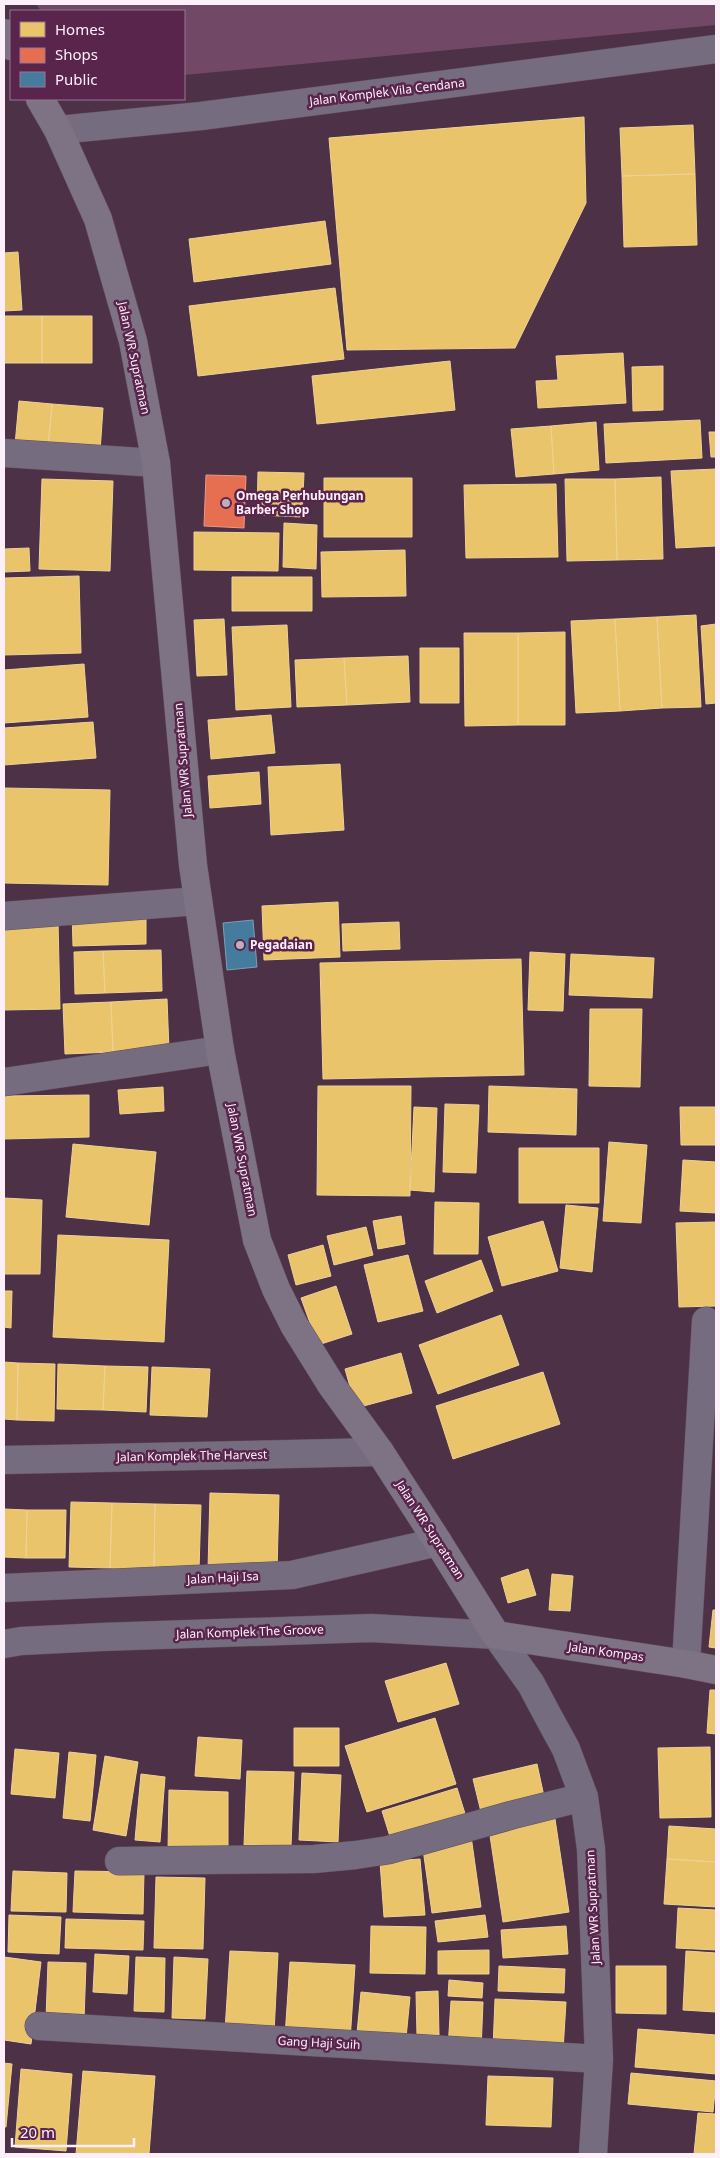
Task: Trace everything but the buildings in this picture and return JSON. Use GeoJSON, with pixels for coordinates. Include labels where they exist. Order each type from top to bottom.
{"type":"FeatureCollection","features":[{"type":"Feature","properties":{"kind":"main road"},"geometry":{"type":"LineString","coordinates":[[4,33],[10,44]]}},
{"type":"Feature","properties":{"kind":"main road","name":"Jalan WR Supratman"},"geometry":{"type":"LineString","coordinates":[[41,100],[58,130],[98,219],[133,341],[156,463],[198,902],[220,1050],[257,1240],[276,1289],[294,1325],[332,1386],[380,1452],[496,1635]]}},
{"type":"Feature","properties":{"kind":"main road","name":"Jalan Kompas"},"geometry":{"type":"LineString","coordinates":[[496,1635],[716,1670]]}},
{"type":"Feature","properties":{"kind":"street","name":"Jalan Komplek Vila Cendana"},"geometry":{"type":"LineString","coordinates":[[58,130],[200,116],[716,49]]}},
{"type":"Feature","properties":{"kind":"street"},"geometry":{"type":"LineString","coordinates":[[4,453],[156,463]]}},
{"type":"Feature","properties":{"kind":"street"},"geometry":{"type":"LineString","coordinates":[[4,916],[198,902]]}},
{"type":"Feature","properties":{"kind":"street"},"geometry":{"type":"LineString","coordinates":[[4,1082],[220,1050]]}},
{"type":"Feature","properties":{"kind":"street"},"geometry":{"type":"LineString","coordinates":[[686,1664],[706,1321]]}},
{"type":"Feature","properties":{"kind":"street","name":"Jalan Komplek The Harvest"},"geometry":{"type":"LineString","coordinates":[[4,1460],[380,1452]]}},
{"type":"Feature","properties":{"kind":"street","name":"Jalan Haji Isa"},"geometry":{"type":"LineString","coordinates":[[4,1588],[292,1574],[438,1542]]}},
{"type":"Feature","properties":{"kind":"street","name":"Jalan Komplek The Groove"},"geometry":{"type":"LineString","coordinates":[[4,1644],[21,1641],[100,1637],[371,1628],[496,1635]]}},
{"type":"Feature","properties":{"kind":"street","name":"Jalan WR Supratman"},"geometry":{"type":"LineString","coordinates":[[496,1635],[530,1684],[566,1749],[584,1797],[591,1848],[599,2059],[593,2154]]}},
{"type":"Feature","properties":{"kind":"street"},"geometry":{"type":"LineString","coordinates":[[119,1861],[314,1859],[356,1855],[388,1850],[584,1797]]}},
{"type":"Feature","properties":{"kind":"street","name":"Gang Haji Suih"},"geometry":{"type":"LineString","coordinates":[[39,2026],[599,2059]]}},
{"type":"Feature","properties":{"kind":"shaded area"},"geometry":{"type":"Polygon","coordinates":[[[36,4],[716,4],[716,25],[185,75],[185,10],[40,10],[36,4]]]}},
{"type":"Feature","properties":{"kind":"place","name":"Omega Perhubungan Barber Shop"},"geometry":{"type":"Point","coordinates":[226,503]}},
{"type":"Feature","properties":{"kind":"place","name":"Pegadaian"},"geometry":{"type":"Point","coordinates":[240,945]}}]}
